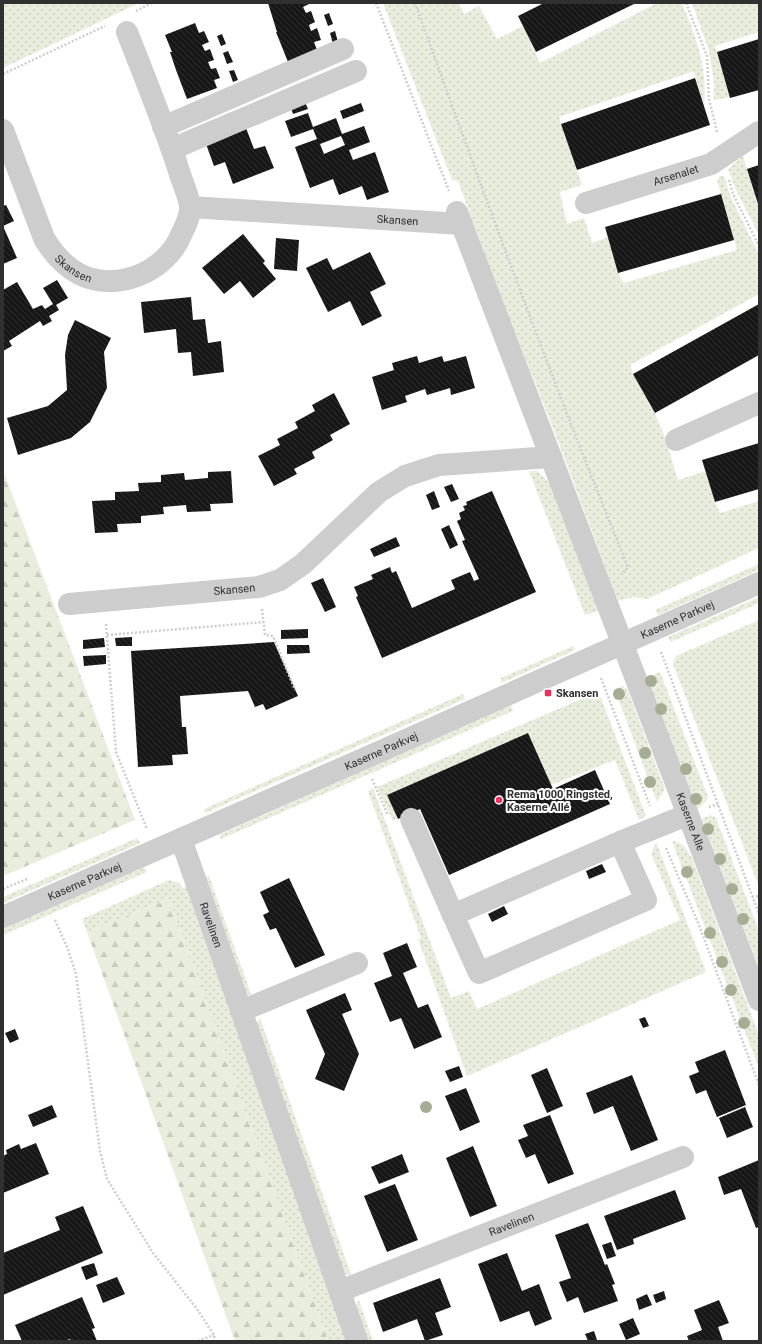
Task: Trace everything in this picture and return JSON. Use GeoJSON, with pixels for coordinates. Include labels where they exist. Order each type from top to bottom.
{"type":"FeatureCollection","features":[{"type":"Feature","properties":{"kind":"street"},"geometry":{"type":"LineString","coordinates":[[130,22],[190,207]]}},
{"type":"Feature","properties":{"kind":"street"},"geometry":{"type":"LineString","coordinates":[[163,127],[343,49]]}},
{"type":"Feature","properties":{"kind":"street"},"geometry":{"type":"LineString","coordinates":[[172,149],[356,71]]}},
{"type":"Feature","properties":{"kind":"street","name":"Skansen"},"geometry":{"type":"LineString","coordinates":[[3,130],[44,238],[53,253],[65,265],[80,274],[95,279],[112,281],[144,274],[160,263],[179,240],[186,224],[190,207],[459,218]]}},
{"type":"Feature","properties":{"kind":"street","name":"Arsenalet"},"geometry":{"type":"LineString","coordinates":[[586,203],[711,164],[759,132]]}},
{"type":"Feature","properties":{"kind":"street"},"geometry":{"type":"LineString","coordinates":[[459,218],[621,643]]}},
{"type":"Feature","properties":{"kind":"street"},"geometry":{"type":"LineString","coordinates":[[676,440],[759,403]]}},
{"type":"Feature","properties":{"kind":"street","name":"Skansen"},"geometry":{"type":"LineString","coordinates":[[69,604],[259,587],[280,580],[303,564],[379,492],[405,476],[439,465],[550,457]]}},
{"type":"Feature","properties":{"kind":"street","name":"Kaserne Parkvej"},"geometry":{"type":"LineString","coordinates":[[3,917],[759,583]]}},
{"type":"Feature","properties":{"kind":"street","name":"Kaserne Alle"},"geometry":{"type":"LineString","coordinates":[[621,643],[759,1000]]}},
{"type":"Feature","properties":{"kind":"street"},"geometry":{"type":"LineString","coordinates":[[453,915],[620,842],[687,816]]}},
{"type":"Feature","properties":{"kind":"street"},"geometry":{"type":"LineString","coordinates":[[411,819],[479,973],[646,900],[620,842]]}},
{"type":"Feature","properties":{"kind":"street","name":"Ravelinen"},"geometry":{"type":"LineString","coordinates":[[180,839],[357,1341]]}},
{"type":"Feature","properties":{"kind":"street"},"geometry":{"type":"LineString","coordinates":[[241,1011],[357,963]]}},
{"type":"Feature","properties":{"kind":"street","name":"Ravelinen"},"geometry":{"type":"LineString","coordinates":[[340,1291],[683,1157]]}},
{"type":"Feature","properties":{"kind":"path"},"geometry":{"type":"LineString","coordinates":[[130,22],[152,3]]}},
{"type":"Feature","properties":{"kind":"path"},"geometry":{"type":"LineString","coordinates":[[376,3],[459,218]]}},
{"type":"Feature","properties":{"kind":"path"},"geometry":{"type":"LineString","coordinates":[[415,3],[478,180],[578,444],[628,567],[614,584],[602,590]]}},
{"type":"Feature","properties":{"kind":"path"},"geometry":{"type":"LineString","coordinates":[[686,3],[707,56],[709,99],[722,156],[733,194],[759,246]]}},
{"type":"Feature","properties":{"kind":"path"},"geometry":{"type":"LineString","coordinates":[[3,74],[106,25]]}},
{"type":"Feature","properties":{"kind":"path"},"geometry":{"type":"LineString","coordinates":[[259,587],[265,635],[273,636],[295,690]]}},
{"type":"Feature","properties":{"kind":"path"},"geometry":{"type":"LineString","coordinates":[[105,601],[116,752],[156,850]]}},
{"type":"Feature","properties":{"kind":"path"},"geometry":{"type":"LineString","coordinates":[[107,635],[264,622]]}},
{"type":"Feature","properties":{"kind":"path"},"geometry":{"type":"LineString","coordinates":[[651,630],[661,652],[759,914]]}},
{"type":"Feature","properties":{"kind":"path"},"geometry":{"type":"LineString","coordinates":[[592,656],[657,827],[699,925],[759,1085]]}},
{"type":"Feature","properties":{"kind":"path"},"geometry":{"type":"LineString","coordinates":[[372,779],[393,828],[411,819]]}},
{"type":"Feature","properties":{"kind":"path"},"geometry":{"type":"LineString","coordinates":[[752,897],[759,896]]}},
{"type":"Feature","properties":{"kind":"path"},"geometry":{"type":"LineString","coordinates":[[54,919],[68,947],[76,974],[100,1151],[107,1179],[153,1253],[197,1309],[214,1334],[215,1341]]}},
{"type":"Feature","properties":{"kind":"path"},"geometry":{"type":"LineString","coordinates":[[198,1341],[214,1334]]}},
{"type":"Feature","properties":{"kind":"green space"},"geometry":{"type":"Polygon","coordinates":[[[3,3],[139,3],[3,68],[3,3]]]}},
{"type":"Feature","properties":{"kind":"green space"},"geometry":{"type":"Polygon","coordinates":[[[383,3],[459,3],[464,14],[479,6],[497,39],[523,26],[540,63],[657,3],[682,3],[700,53],[705,92],[704,106],[694,71],[559,117],[582,185],[560,192],[567,224],[584,218],[592,243],[608,237],[618,273],[624,283],[737,250],[717,180],[720,176],[724,176],[731,198],[759,254],[759,294],[630,365],[661,429],[668,446],[678,480],[706,471],[715,502],[720,513],[759,501],[759,548],[647,599],[634,597],[618,601],[552,425],[503,303],[458,181],[452,180],[383,3]]]}},
{"type":"Feature","properties":{"kind":"green space"},"geometry":{"type":"Polygon","coordinates":[[[692,3],[759,3],[759,32],[715,46],[730,97],[714,100],[714,82],[709,51],[692,3]]]}},
{"type":"Feature","properties":{"kind":"green space"},"geometry":{"type":"Polygon","coordinates":[[[743,156],[759,208],[759,235],[736,190],[728,169],[743,156]]]}},
{"type":"Feature","properties":{"kind":"green space"},"geometry":{"type":"Polygon","coordinates":[[[3,470],[135,820],[3,876],[3,470]]]}},
{"type":"Feature","properties":{"kind":"green space"},"geometry":{"type":"Polygon","coordinates":[[[529,471],[537,471],[548,481],[552,489],[599,611],[585,615],[529,471]]]}},
{"type":"Feature","properties":{"kind":"green space"},"geometry":{"type":"Polygon","coordinates":[[[759,564],[759,570],[658,615],[655,610],[759,564]]]}},
{"type":"Feature","properties":{"kind":"green space"},"geometry":{"type":"Polygon","coordinates":[[[759,597],[759,603],[671,642],[668,637],[759,597]]]}},
{"type":"Feature","properties":{"kind":"green space"},"geometry":{"type":"Polygon","coordinates":[[[759,620],[759,887],[673,664],[676,656],[759,620]]]}},
{"type":"Feature","properties":{"kind":"green space"},"geometry":{"type":"Polygon","coordinates":[[[573,646],[575,650],[501,683],[501,678],[573,646]]]}},
{"type":"Feature","properties":{"kind":"green space"},"geometry":{"type":"Polygon","coordinates":[[[660,672],[708,797],[698,809],[647,678],[660,672]]]}},
{"type":"Feature","properties":{"kind":"green space"},"geometry":{"type":"Polygon","coordinates":[[[623,686],[628,691],[665,789],[657,802],[615,690],[623,686]]]}},
{"type":"Feature","properties":{"kind":"green space"},"geometry":{"type":"Polygon","coordinates":[[[463,694],[465,699],[205,813],[204,809],[463,694]]]}},
{"type":"Feature","properties":{"kind":"green space"},"geometry":{"type":"Polygon","coordinates":[[[593,694],[598,694],[601,698],[646,816],[639,820],[615,760],[551,785],[528,733],[387,795],[398,819],[393,821],[377,787],[593,694]]]}},
{"type":"Feature","properties":{"kind":"green space"},"geometry":{"type":"Polygon","coordinates":[[[511,705],[513,711],[221,839],[219,835],[511,705]]]}},
{"type":"Feature","properties":{"kind":"green space"},"geometry":{"type":"Polygon","coordinates":[[[373,788],[451,998],[469,991],[477,1009],[680,920],[651,854],[656,842],[706,972],[467,1076],[418,939],[421,938],[368,791],[373,788]]]}},
{"type":"Feature","properties":{"kind":"green space"},"geometry":{"type":"Polygon","coordinates":[[[710,815],[716,818],[759,931],[759,968],[702,819],[710,815]]]}},
{"type":"Feature","properties":{"kind":"green space"},"geometry":{"type":"Polygon","coordinates":[[[137,838],[140,843],[3,903],[3,897],[137,838]]]}},
{"type":"Feature","properties":{"kind":"green space"},"geometry":{"type":"Polygon","coordinates":[[[672,841],[684,846],[692,858],[759,1035],[759,1068],[672,841]]]}},
{"type":"Feature","properties":{"kind":"green space"},"geometry":{"type":"Polygon","coordinates":[[[144,867],[147,872],[3,935],[3,929],[144,867]]]}},
{"type":"Feature","properties":{"kind":"green space"},"geometry":{"type":"Polygon","coordinates":[[[209,876],[251,994],[246,996],[204,878],[209,876]]]}},
{"type":"Feature","properties":{"kind":"green space"},"geometry":{"type":"Polygon","coordinates":[[[169,880],[180,883],[182,888],[187,886],[346,1341],[328,1341],[169,899],[87,932],[82,919],[169,880]]]}},
{"type":"Feature","properties":{"kind":"green space"},"geometry":{"type":"Polygon","coordinates":[[[169,899],[328,1341],[235,1341],[87,932],[169,899]]]}},
{"type":"Feature","properties":{"kind":"green space"},"geometry":{"type":"Polygon","coordinates":[[[260,1018],[352,1277],[342,1272],[255,1025],[260,1018]]]}},
{"type":"Feature","properties":{"kind":"green space"},"geometry":{"type":"Polygon","coordinates":[[[359,1300],[373,1341],[367,1341],[355,1307],[359,1300]]]}},
{"type":"Feature","properties":{"kind":"building"},"geometry":{"type":"Polygon","coordinates":[[[268,3],[308,3],[309,4],[303,7],[306,13],[311,11],[315,22],[309,25],[311,31],[317,28],[321,40],[314,42],[317,50],[288,62],[276,32],[268,3]]]}},
{"type":"Feature","properties":{"kind":"building"},"geometry":{"type":"Polygon","coordinates":[[[544,3],[636,3],[536,52],[518,16],[544,3]]]}},
{"type":"Feature","properties":{"kind":"building"},"geometry":{"type":"Polygon","coordinates":[[[329,13],[333,24],[328,26],[324,15],[329,13]]]}},
{"type":"Feature","properties":{"kind":"building"},"geometry":{"type":"Polygon","coordinates":[[[195,23],[199,33],[204,31],[209,42],[202,45],[205,51],[210,49],[214,60],[208,62],[211,69],[216,68],[220,78],[214,80],[217,88],[187,99],[165,35],[195,23]]]}},
{"type":"Feature","properties":{"kind":"building"},"geometry":{"type":"Polygon","coordinates":[[[335,31],[338,42],[333,44],[330,33],[335,31]]]}},
{"type":"Feature","properties":{"kind":"building"},"geometry":{"type":"Polygon","coordinates":[[[222,34],[226,44],[221,46],[217,36],[222,34]]]}},
{"type":"Feature","properties":{"kind":"building"},"geometry":{"type":"Polygon","coordinates":[[[759,39],[759,90],[730,98],[717,52],[759,39]]]}},
{"type":"Feature","properties":{"kind":"building"},"geometry":{"type":"Polygon","coordinates":[[[228,51],[233,62],[227,64],[223,53],[228,51]]]}},
{"type":"Feature","properties":{"kind":"building"},"geometry":{"type":"Polygon","coordinates":[[[234,70],[238,80],[233,82],[229,71],[234,70]]]}},
{"type":"Feature","properties":{"kind":"building"},"geometry":{"type":"Polygon","coordinates":[[[695,78],[710,125],[577,170],[561,124],[695,78]]]}},
{"type":"Feature","properties":{"kind":"building"},"geometry":{"type":"Polygon","coordinates":[[[305,102],[308,109],[293,114],[291,108],[305,102]]]}},
{"type":"Feature","properties":{"kind":"building"},"geometry":{"type":"Polygon","coordinates":[[[361,103],[364,111],[343,119],[340,111],[361,103]]]}},
{"type":"Feature","properties":{"kind":"building"},"geometry":{"type":"Polygon","coordinates":[[[308,113],[313,127],[336,118],[342,134],[364,126],[370,142],[349,150],[353,160],[375,152],[389,192],[367,200],[362,186],[339,195],[333,179],[310,188],[295,147],[317,139],[313,129],[291,137],[285,121],[308,113]],[[341,136],[320,144],[324,154],[345,145],[341,136]]]}},
{"type":"Feature","properties":{"kind":"building"},"geometry":{"type":"Polygon","coordinates":[[[246,128],[254,149],[265,146],[274,168],[233,184],[225,162],[214,166],[206,144],[246,128]]]}},
{"type":"Feature","properties":{"kind":"building"},"geometry":{"type":"Polygon","coordinates":[[[759,165],[759,207],[747,169],[759,165]]]}},
{"type":"Feature","properties":{"kind":"building"},"geometry":{"type":"Polygon","coordinates":[[[721,194],[734,240],[618,273],[605,227],[721,194]]]}},
{"type":"Feature","properties":{"kind":"building"},"geometry":{"type":"Polygon","coordinates":[[[6,205],[14,221],[3,226],[3,206],[6,205]]]}},
{"type":"Feature","properties":{"kind":"building"},"geometry":{"type":"Polygon","coordinates":[[[3,226],[17,258],[3,264],[3,226]]]}},
{"type":"Feature","properties":{"kind":"building"},"geometry":{"type":"Polygon","coordinates":[[[243,234],[265,261],[263,263],[276,279],[253,298],[240,281],[224,294],[202,268],[243,234]]]}},
{"type":"Feature","properties":{"kind":"building"},"geometry":{"type":"Polygon","coordinates":[[[276,238],[299,240],[297,271],[274,269],[276,238]]]}},
{"type":"Feature","properties":{"kind":"building"},"geometry":{"type":"Polygon","coordinates":[[[370,252],[386,284],[370,292],[382,316],[362,326],[350,301],[328,312],[306,268],[327,258],[333,270],[370,252]]]}},
{"type":"Feature","properties":{"kind":"building"},"geometry":{"type":"Polygon","coordinates":[[[57,280],[68,298],[56,305],[59,310],[49,316],[52,321],[43,326],[40,321],[9,341],[12,346],[3,351],[3,290],[17,282],[33,309],[42,305],[45,309],[53,304],[43,288],[57,280]]]}},
{"type":"Feature","properties":{"kind":"building"},"geometry":{"type":"Polygon","coordinates":[[[191,297],[193,320],[205,319],[208,343],[221,341],[224,372],[193,376],[191,352],[178,353],[176,329],[144,333],[141,302],[191,297]]]}},
{"type":"Feature","properties":{"kind":"building"},"geometry":{"type":"Polygon","coordinates":[[[759,304],[759,355],[655,413],[633,374],[759,304]]]}},
{"type":"Feature","properties":{"kind":"building"},"geometry":{"type":"Polygon","coordinates":[[[75,320],[111,338],[104,352],[107,388],[90,422],[71,438],[18,455],[7,418],[48,406],[67,390],[65,355],[68,335],[75,320]]]}},
{"type":"Feature","properties":{"kind":"building"},"geometry":{"type":"Polygon","coordinates":[[[417,356],[419,363],[442,356],[444,362],[466,356],[475,388],[451,395],[450,388],[427,395],[425,389],[405,396],[407,402],[382,410],[372,377],[394,370],[392,363],[417,356]]]}},
{"type":"Feature","properties":{"kind":"building"},"geometry":{"type":"Polygon","coordinates":[[[334,393],[350,424],[330,435],[333,440],[312,452],[315,458],[294,469],[297,474],[274,486],[258,456],[280,445],[277,439],[298,428],[295,422],[315,411],[312,405],[334,393]]]}},
{"type":"Feature","properties":{"kind":"building"},"geometry":{"type":"Polygon","coordinates":[[[759,443],[759,489],[715,502],[702,460],[759,443]]]}},
{"type":"Feature","properties":{"kind":"building"},"geometry":{"type":"Polygon","coordinates":[[[231,471],[233,503],[210,504],[211,511],[187,512],[186,505],[163,507],[164,514],[141,516],[141,523],[117,524],[118,532],[95,533],[92,501],[115,500],[115,492],[139,491],[138,483],[161,482],[161,475],[184,473],[185,480],[208,478],[208,472],[231,471]]]}},
{"type":"Feature","properties":{"kind":"building"},"geometry":{"type":"Polygon","coordinates":[[[452,484],[459,499],[451,502],[444,487],[452,484]]]}},
{"type":"Feature","properties":{"kind":"building"},"geometry":{"type":"Polygon","coordinates":[[[434,491],[440,507],[432,510],[426,495],[434,491]]]}},
{"type":"Feature","properties":{"kind":"building"},"geometry":{"type":"Polygon","coordinates":[[[492,491],[536,592],[382,658],[356,597],[358,596],[354,587],[373,579],[371,575],[390,567],[392,573],[396,571],[412,608],[455,589],[451,580],[470,572],[474,581],[479,579],[462,541],[465,540],[457,521],[461,519],[459,513],[465,510],[463,506],[467,505],[466,502],[492,491]]]}},
{"type":"Feature","properties":{"kind":"building"},"geometry":{"type":"Polygon","coordinates":[[[449,525],[458,545],[450,549],[441,529],[449,525]]]}},
{"type":"Feature","properties":{"kind":"building"},"geometry":{"type":"Polygon","coordinates":[[[396,537],[400,546],[374,557],[370,549],[396,537]]]}},
{"type":"Feature","properties":{"kind":"building"},"geometry":{"type":"Polygon","coordinates":[[[323,578],[336,607],[325,612],[311,583],[323,578]]]}},
{"type":"Feature","properties":{"kind":"building"},"geometry":{"type":"Polygon","coordinates":[[[308,629],[308,638],[281,639],[281,630],[308,629]]]}},
{"type":"Feature","properties":{"kind":"building"},"geometry":{"type":"Polygon","coordinates":[[[132,637],[132,646],[116,646],[115,638],[132,637]]]}},
{"type":"Feature","properties":{"kind":"building"},"geometry":{"type":"Polygon","coordinates":[[[104,638],[105,647],[83,649],[83,640],[104,638]]]}},
{"type":"Feature","properties":{"kind":"building"},"geometry":{"type":"Polygon","coordinates":[[[274,642],[298,696],[266,710],[263,704],[255,707],[248,691],[180,696],[182,727],[186,727],[188,754],[172,755],[173,765],[138,767],[131,651],[274,642]]]}},
{"type":"Feature","properties":{"kind":"building"},"geometry":{"type":"Polygon","coordinates":[[[287,645],[309,645],[310,653],[287,654],[287,645]]]}},
{"type":"Feature","properties":{"kind":"building"},"geometry":{"type":"Polygon","coordinates":[[[106,655],[106,664],[84,666],[83,656],[106,655]]]}},
{"type":"Feature","properties":{"kind":"building","name":"Rema 1000 Ringsted, Kaserne Allé"},"geometry":{"type":"Polygon","coordinates":[[[528,733],[553,789],[595,770],[610,804],[449,875],[420,809],[398,819],[387,795],[528,733]]]}},
{"type":"Feature","properties":{"kind":"building"},"geometry":{"type":"Polygon","coordinates":[[[602,864],[606,872],[589,879],[586,871],[602,864]]]}},
{"type":"Feature","properties":{"kind":"building"},"geometry":{"type":"Polygon","coordinates":[[[289,878],[325,955],[295,968],[276,928],[270,930],[263,915],[269,912],[260,892],[289,878]]]}},
{"type":"Feature","properties":{"kind":"building"},"geometry":{"type":"Polygon","coordinates":[[[504,906],[508,914],[492,922],[488,914],[504,906]]]}},
{"type":"Feature","properties":{"kind":"building"},"geometry":{"type":"Polygon","coordinates":[[[407,943],[417,967],[403,973],[418,1008],[428,1004],[442,1037],[414,1049],[401,1018],[390,1022],[374,983],[392,976],[383,953],[407,943]]]}},
{"type":"Feature","properties":{"kind":"building"},"geometry":{"type":"Polygon","coordinates":[[[345,993],[352,1010],[342,1014],[359,1054],[344,1091],[315,1079],[325,1054],[306,1010],[345,993]]]}},
{"type":"Feature","properties":{"kind":"building"},"geometry":{"type":"Polygon","coordinates":[[[645,1017],[649,1026],[643,1028],[639,1019],[645,1017]]]}},
{"type":"Feature","properties":{"kind":"building"},"geometry":{"type":"Polygon","coordinates":[[[15,1029],[19,1039],[10,1043],[5,1033],[15,1029]]]}},
{"type":"Feature","properties":{"kind":"building"},"geometry":{"type":"Polygon","coordinates":[[[725,1050],[746,1105],[717,1117],[706,1090],[696,1094],[689,1076],[699,1072],[695,1062],[725,1050]]]}},
{"type":"Feature","properties":{"kind":"building"},"geometry":{"type":"Polygon","coordinates":[[[459,1066],[463,1077],[450,1082],[445,1071],[459,1066]]]}},
{"type":"Feature","properties":{"kind":"building"},"geometry":{"type":"Polygon","coordinates":[[[547,1068],[563,1106],[547,1113],[531,1075],[547,1068]]]}},
{"type":"Feature","properties":{"kind":"building"},"geometry":{"type":"Polygon","coordinates":[[[632,1075],[658,1140],[631,1151],[613,1106],[594,1114],[586,1093],[632,1075]]]}},
{"type":"Feature","properties":{"kind":"building"},"geometry":{"type":"Polygon","coordinates":[[[466,1088],[480,1122],[460,1131],[445,1096],[466,1088]]]}},
{"type":"Feature","properties":{"kind":"building"},"geometry":{"type":"Polygon","coordinates":[[[52,1105],[57,1117],[33,1127],[28,1115],[52,1105]]]}},
{"type":"Feature","properties":{"kind":"building"},"geometry":{"type":"Polygon","coordinates":[[[745,1107],[753,1127],[727,1138],[719,1118],[745,1107]]]}},
{"type":"Feature","properties":{"kind":"building"},"geometry":{"type":"Polygon","coordinates":[[[550,1115],[574,1174],[548,1184],[535,1154],[526,1158],[518,1140],[528,1136],[523,1125],[550,1115]]]}},
{"type":"Feature","properties":{"kind":"building"},"geometry":{"type":"Polygon","coordinates":[[[36,1143],[49,1174],[3,1193],[3,1156],[7,1154],[6,1150],[19,1144],[21,1149],[36,1143]]]}},
{"type":"Feature","properties":{"kind":"building"},"geometry":{"type":"Polygon","coordinates":[[[473,1146],[497,1206],[470,1217],[446,1158],[473,1146]]]}},
{"type":"Feature","properties":{"kind":"building"},"geometry":{"type":"Polygon","coordinates":[[[402,1154],[409,1172],[379,1184],[371,1167],[402,1154]]]}},
{"type":"Feature","properties":{"kind":"building"},"geometry":{"type":"Polygon","coordinates":[[[759,1160],[759,1227],[756,1228],[741,1189],[724,1195],[718,1177],[759,1160]]]}},
{"type":"Feature","properties":{"kind":"building"},"geometry":{"type":"Polygon","coordinates":[[[395,1184],[418,1240],[387,1252],[364,1196],[395,1184]]]}},
{"type":"Feature","properties":{"kind":"building"},"geometry":{"type":"Polygon","coordinates":[[[675,1190],[686,1219],[633,1239],[634,1244],[617,1250],[604,1216],[675,1190]]]}},
{"type":"Feature","properties":{"kind":"building"},"geometry":{"type":"Polygon","coordinates":[[[83,1206],[103,1253],[3,1295],[3,1253],[60,1230],[55,1217],[83,1206]]]}},
{"type":"Feature","properties":{"kind":"building"},"geometry":{"type":"Polygon","coordinates":[[[588,1223],[605,1265],[607,1264],[615,1284],[612,1285],[618,1301],[584,1313],[578,1297],[567,1302],[559,1282],[571,1278],[555,1235],[588,1223]]]}},
{"type":"Feature","properties":{"kind":"building"},"geometry":{"type":"Polygon","coordinates":[[[611,1242],[616,1256],[607,1259],[602,1245],[611,1242]]]}},
{"type":"Feature","properties":{"kind":"building"},"geometry":{"type":"Polygon","coordinates":[[[507,1253],[522,1291],[539,1284],[552,1319],[535,1326],[529,1311],[500,1322],[478,1264],[507,1253]]]}},
{"type":"Feature","properties":{"kind":"building"},"geometry":{"type":"Polygon","coordinates":[[[94,1263],[98,1275],[86,1280],[81,1267],[94,1263]]]}},
{"type":"Feature","properties":{"kind":"building"},"geometry":{"type":"Polygon","coordinates":[[[117,1277],[125,1294],[103,1303],[96,1285],[117,1277]]]}},
{"type":"Feature","properties":{"kind":"building"},"geometry":{"type":"Polygon","coordinates":[[[440,1278],[451,1307],[435,1313],[443,1335],[425,1341],[417,1319],[383,1332],[373,1303],[440,1278]]]}},
{"type":"Feature","properties":{"kind":"building"},"geometry":{"type":"Polygon","coordinates":[[[664,1291],[666,1299],[656,1303],[653,1295],[664,1291]]]}},
{"type":"Feature","properties":{"kind":"building"},"geometry":{"type":"Polygon","coordinates":[[[647,1294],[652,1305],[639,1310],[636,1299],[647,1294]]]}},
{"type":"Feature","properties":{"kind":"building"},"geometry":{"type":"Polygon","coordinates":[[[82,1297],[95,1328],[92,1329],[97,1341],[71,1341],[70,1339],[65,1341],[22,1341],[15,1325],[82,1297]]]}},
{"type":"Feature","properties":{"kind":"building"},"geometry":{"type":"Polygon","coordinates":[[[719,1300],[729,1323],[718,1327],[723,1341],[689,1341],[687,1336],[702,1330],[694,1310],[719,1300]]]}},
{"type":"Feature","properties":{"kind":"building"},"geometry":{"type":"Polygon","coordinates":[[[633,1318],[640,1334],[626,1340],[619,1324],[633,1318]]]}},
{"type":"Feature","properties":{"kind":"building"},"geometry":{"type":"Polygon","coordinates":[[[594,1331],[597,1340],[588,1341],[585,1334],[594,1331]]]}},
{"type":"Feature","properties":{"kind":"place","name":"Skansen"},"geometry":{"type":"Point","coordinates":[548,693]}},
{"type":"Feature","properties":{"kind":"place","name":"Rema 1000 Ringsted, Kaserne Allé"},"geometry":{"type":"Point","coordinates":[499,800]}}]}
